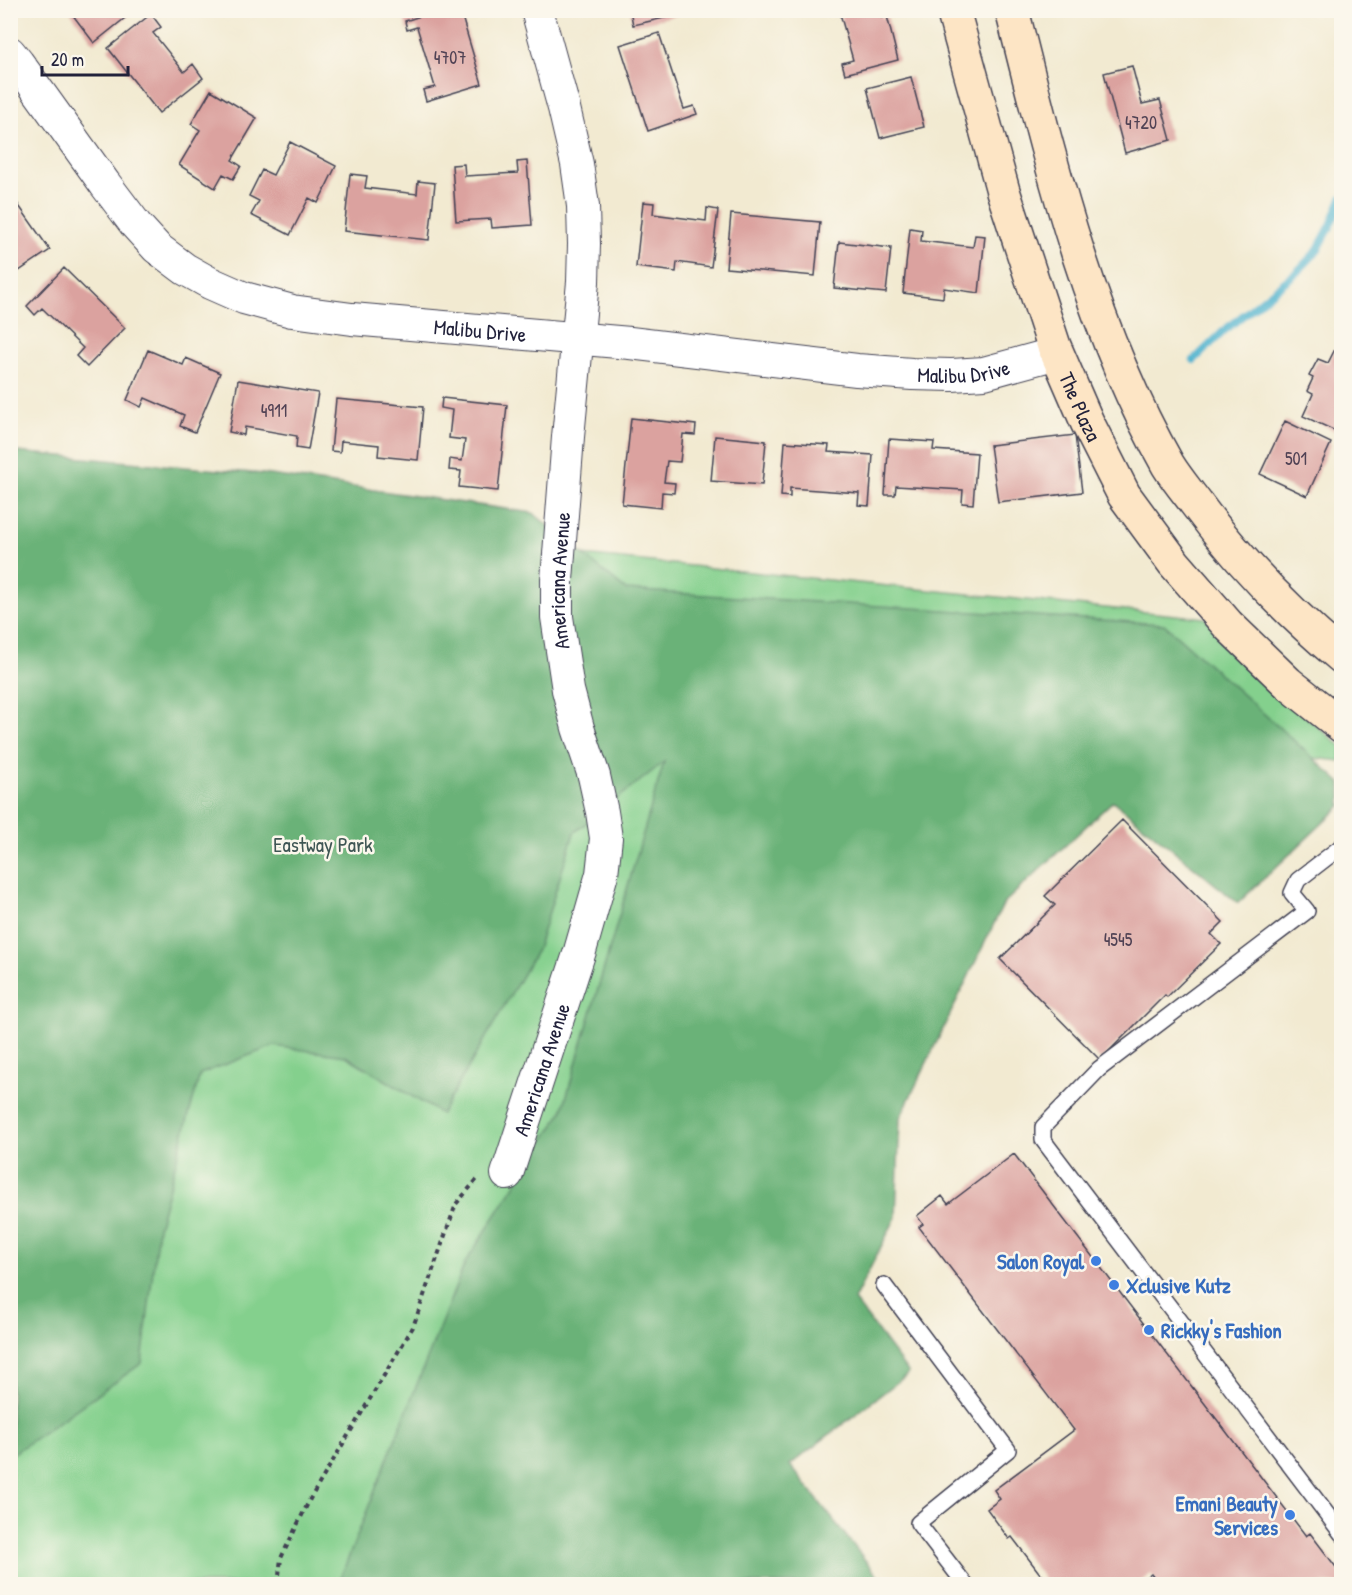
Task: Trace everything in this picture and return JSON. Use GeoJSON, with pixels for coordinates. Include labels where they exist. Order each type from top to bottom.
{"type":"FeatureCollection","features":[{"type":"Feature","properties":{"kind":"main road","name":"The Plaza"},"geometry":{"type":"LineString","coordinates":[[953,10],[1003,191],[1057,353],[1087,423],[1124,495],[1174,563],[1228,625],[1288,682],[1341,726]]}},
{"type":"Feature","properties":{"kind":"main road"},"geometry":{"type":"LineString","coordinates":[[1012,10],[1054,176],[1104,327],[1135,400],[1169,467],[1215,530],[1266,588],[1339,648]]}},
{"type":"Feature","properties":{"kind":"street","name":"Americana Avenue"},"geometry":{"type":"LineString","coordinates":[[507,1174],[580,951],[602,874],[606,838],[594,776],[568,690],[557,617],[557,580],[568,437],[583,282],[583,206],[572,142],[537,10]]}},
{"type":"Feature","properties":{"kind":"street","name":"Malibu Drive"},"geometry":{"type":"LineString","coordinates":[[10,54],[136,225],[157,248],[185,269],[244,298],[292,311],[352,319],[630,344],[857,370],[912,374],[984,373],[1057,353]]}},
{"type":"Feature","properties":{"kind":"lane"},"geometry":{"type":"LineString","coordinates":[[1341,846],[1298,879],[1292,893],[1307,911],[1099,1069],[1043,1127],[1042,1140],[1341,1534]]}},
{"type":"Feature","properties":{"kind":"lane"},"geometry":{"type":"LineString","coordinates":[[884,1285],[1008,1450],[918,1523],[965,1584]]}},
{"type":"Feature","properties":{"kind":"path"},"geometry":{"type":"LineString","coordinates":[[278,1584],[281,1558],[310,1499],[413,1327],[456,1204],[482,1173],[507,1174]]}},
{"type":"Feature","properties":{"kind":"green space"},"geometry":{"type":"Polygon","coordinates":[[[17,452],[264,474],[533,513],[626,590],[1164,624],[1341,783],[1341,806],[1238,903],[1113,801],[1004,903],[900,1118],[896,1217],[854,1300],[909,1373],[790,1465],[884,1584],[338,1584],[465,1263],[562,1112],[664,762],[574,833],[537,950],[441,1114],[346,1056],[274,1046],[200,1074],[158,1228],[142,1363],[11,1455],[10,501],[17,452]]]}},
{"type":"Feature","properties":{"kind":"green space","name":"Eastway Park"},"geometry":{"type":"Polygon","coordinates":[[[10,497],[1205,618],[1280,695],[1341,746],[1341,761],[701,696],[407,1584],[11,1584],[10,497]]]}},
{"type":"Feature","properties":{"kind":"building"},"geometry":{"type":"Polygon","coordinates":[[[69,10],[135,10],[94,43],[69,10]]]}},
{"type":"Feature","properties":{"kind":"building"},"geometry":{"type":"Polygon","coordinates":[[[439,10],[460,10],[482,84],[426,101],[423,90],[435,87],[417,27],[407,30],[405,21],[439,10]]]}},
{"type":"Feature","properties":{"kind":"building"},"geometry":{"type":"Polygon","coordinates":[[[630,10],[695,10],[695,11],[633,25],[630,10]]]}},
{"type":"Feature","properties":{"kind":"building"},"geometry":{"type":"Polygon","coordinates":[[[839,10],[880,10],[882,18],[887,16],[898,60],[845,74],[842,63],[853,60],[839,10]]]}},
{"type":"Feature","properties":{"kind":"building"},"geometry":{"type":"Polygon","coordinates":[[[151,14],[161,27],[153,33],[184,72],[193,64],[203,78],[159,113],[108,48],[151,14]]]}},
{"type":"Feature","properties":{"kind":"building"},"geometry":{"type":"Polygon","coordinates":[[[659,33],[684,109],[694,106],[697,114],[648,131],[620,45],[659,33]]]}},
{"type":"Feature","properties":{"kind":"building"},"geometry":{"type":"Polygon","coordinates":[[[1132,66],[1142,104],[1160,100],[1171,140],[1125,153],[1104,73],[1132,66]]]}},
{"type":"Feature","properties":{"kind":"building"},"geometry":{"type":"Polygon","coordinates":[[[911,77],[924,127],[880,138],[867,88],[911,77]]]}},
{"type":"Feature","properties":{"kind":"building"},"geometry":{"type":"Polygon","coordinates":[[[211,90],[257,118],[232,160],[241,166],[233,179],[223,174],[215,188],[179,165],[200,130],[191,124],[211,90]]]}},
{"type":"Feature","properties":{"kind":"building"},"geometry":{"type":"Polygon","coordinates":[[[290,142],[336,166],[318,203],[309,198],[290,235],[251,215],[259,201],[249,196],[262,170],[273,175],[290,142]]]}},
{"type":"Feature","properties":{"kind":"building"},"geometry":{"type":"Polygon","coordinates":[[[527,161],[532,225],[492,228],[491,219],[456,221],[452,165],[464,164],[465,176],[518,173],[517,162],[527,161]]]}},
{"type":"Feature","properties":{"kind":"building"},"geometry":{"type":"Polygon","coordinates":[[[350,174],[367,176],[365,188],[417,194],[418,181],[435,183],[429,240],[344,231],[350,174]]]}},
{"type":"Feature","properties":{"kind":"building"},"geometry":{"type":"Polygon","coordinates":[[[10,193],[50,250],[10,277],[10,193]]]}},
{"type":"Feature","properties":{"kind":"building"},"geometry":{"type":"Polygon","coordinates":[[[643,202],[654,203],[653,214],[706,221],[707,208],[718,210],[711,267],[677,262],[676,272],[636,267],[643,202]]]}},
{"type":"Feature","properties":{"kind":"building"},"geometry":{"type":"Polygon","coordinates":[[[731,214],[820,222],[815,276],[726,268],[731,214]]]}},
{"type":"Feature","properties":{"kind":"building"},"geometry":{"type":"Polygon","coordinates":[[[910,228],[922,230],[921,241],[973,247],[975,235],[985,236],[979,293],[944,288],[943,298],[903,293],[910,228]]]}},
{"type":"Feature","properties":{"kind":"building"},"geometry":{"type":"Polygon","coordinates":[[[839,242],[891,248],[886,293],[834,288],[839,242]]]}},
{"type":"Feature","properties":{"kind":"building"},"geometry":{"type":"Polygon","coordinates":[[[64,268],[125,328],[87,367],[76,356],[83,348],[42,308],[35,315],[27,306],[64,268]]]}},
{"type":"Feature","properties":{"kind":"building"},"geometry":{"type":"Polygon","coordinates":[[[1342,335],[1342,434],[1303,416],[1313,394],[1307,391],[1313,378],[1309,376],[1318,359],[1328,363],[1342,335]]]}},
{"type":"Feature","properties":{"kind":"building"},"geometry":{"type":"Polygon","coordinates":[[[148,350],[183,365],[186,358],[220,373],[195,432],[180,426],[184,415],[145,398],[141,407],[127,400],[148,350]]]}},
{"type":"Feature","properties":{"kind":"building"},"geometry":{"type":"Polygon","coordinates":[[[238,380],[318,393],[308,450],[296,448],[297,436],[245,427],[244,435],[229,432],[238,380]]]}},
{"type":"Feature","properties":{"kind":"building"},"geometry":{"type":"Polygon","coordinates":[[[442,398],[507,405],[498,491],[459,487],[461,471],[449,470],[450,459],[462,461],[465,440],[449,438],[452,410],[441,408],[442,398]]]}},
{"type":"Feature","properties":{"kind":"building"},"geometry":{"type":"Polygon","coordinates":[[[336,399],[423,407],[418,460],[378,456],[379,445],[341,441],[340,452],[331,451],[336,399]]]}},
{"type":"Feature","properties":{"kind":"building"},"geometry":{"type":"Polygon","coordinates":[[[631,418],[696,425],[695,435],[683,434],[680,462],[667,461],[664,482],[675,483],[674,493],[662,492],[661,508],[622,504],[631,418]]]}},
{"type":"Feature","properties":{"kind":"building"},"geometry":{"type":"Polygon","coordinates":[[[1285,421],[1331,443],[1307,496],[1260,474],[1285,421]]]}},
{"type":"Feature","properties":{"kind":"building"},"geometry":{"type":"Polygon","coordinates":[[[1075,435],[1082,492],[998,502],[990,445],[1075,435]]]}},
{"type":"Feature","properties":{"kind":"building"},"geometry":{"type":"Polygon","coordinates":[[[715,436],[766,441],[762,485],[711,481],[715,436]]]}},
{"type":"Feature","properties":{"kind":"building"},"geometry":{"type":"Polygon","coordinates":[[[889,439],[934,442],[933,450],[977,453],[973,504],[962,503],[963,490],[896,486],[895,495],[885,495],[889,439]]]}},
{"type":"Feature","properties":{"kind":"building"},"geometry":{"type":"Polygon","coordinates":[[[785,442],[829,445],[828,452],[873,455],[869,506],[858,505],[859,493],[790,488],[790,497],[781,496],[785,442]]]}},
{"type":"Feature","properties":{"kind":"building"},"geometry":{"type":"Polygon","coordinates":[[[1122,820],[1223,922],[1211,934],[1221,944],[1167,997],[1165,995],[1100,1060],[1000,959],[1055,905],[1045,896],[1122,820]]]}},
{"type":"Feature","properties":{"kind":"building"},"geometry":{"type":"Polygon","coordinates":[[[1014,1154],[1306,1536],[1310,1533],[1342,1575],[1342,1584],[1159,1584],[1151,1574],[1137,1584],[1045,1584],[1042,1580],[1044,1579],[1012,1537],[1009,1539],[987,1509],[1000,1499],[994,1490],[1074,1430],[919,1227],[923,1224],[917,1216],[942,1196],[948,1204],[1014,1154]]]}},
{"type":"Feature","properties":{"kind":"waterway"},"geometry":{"type":"LineString","coordinates":[[1194,360],[1225,330],[1297,272],[1317,251],[1342,198]]}},
{"type":"Feature","properties":{"kind":"place","name":"Salon Royal"},"geometry":{"type":"Point","coordinates":[1096,1261]}},
{"type":"Feature","properties":{"kind":"place","name":"Xclusive Kutz"},"geometry":{"type":"Point","coordinates":[1114,1285]}},
{"type":"Feature","properties":{"kind":"place","name":"Rickky's Fashion"},"geometry":{"type":"Point","coordinates":[1149,1330]}},
{"type":"Feature","properties":{"kind":"place","name":"Emani Beauty Services"},"geometry":{"type":"Point","coordinates":[1290,1515]}}]}
